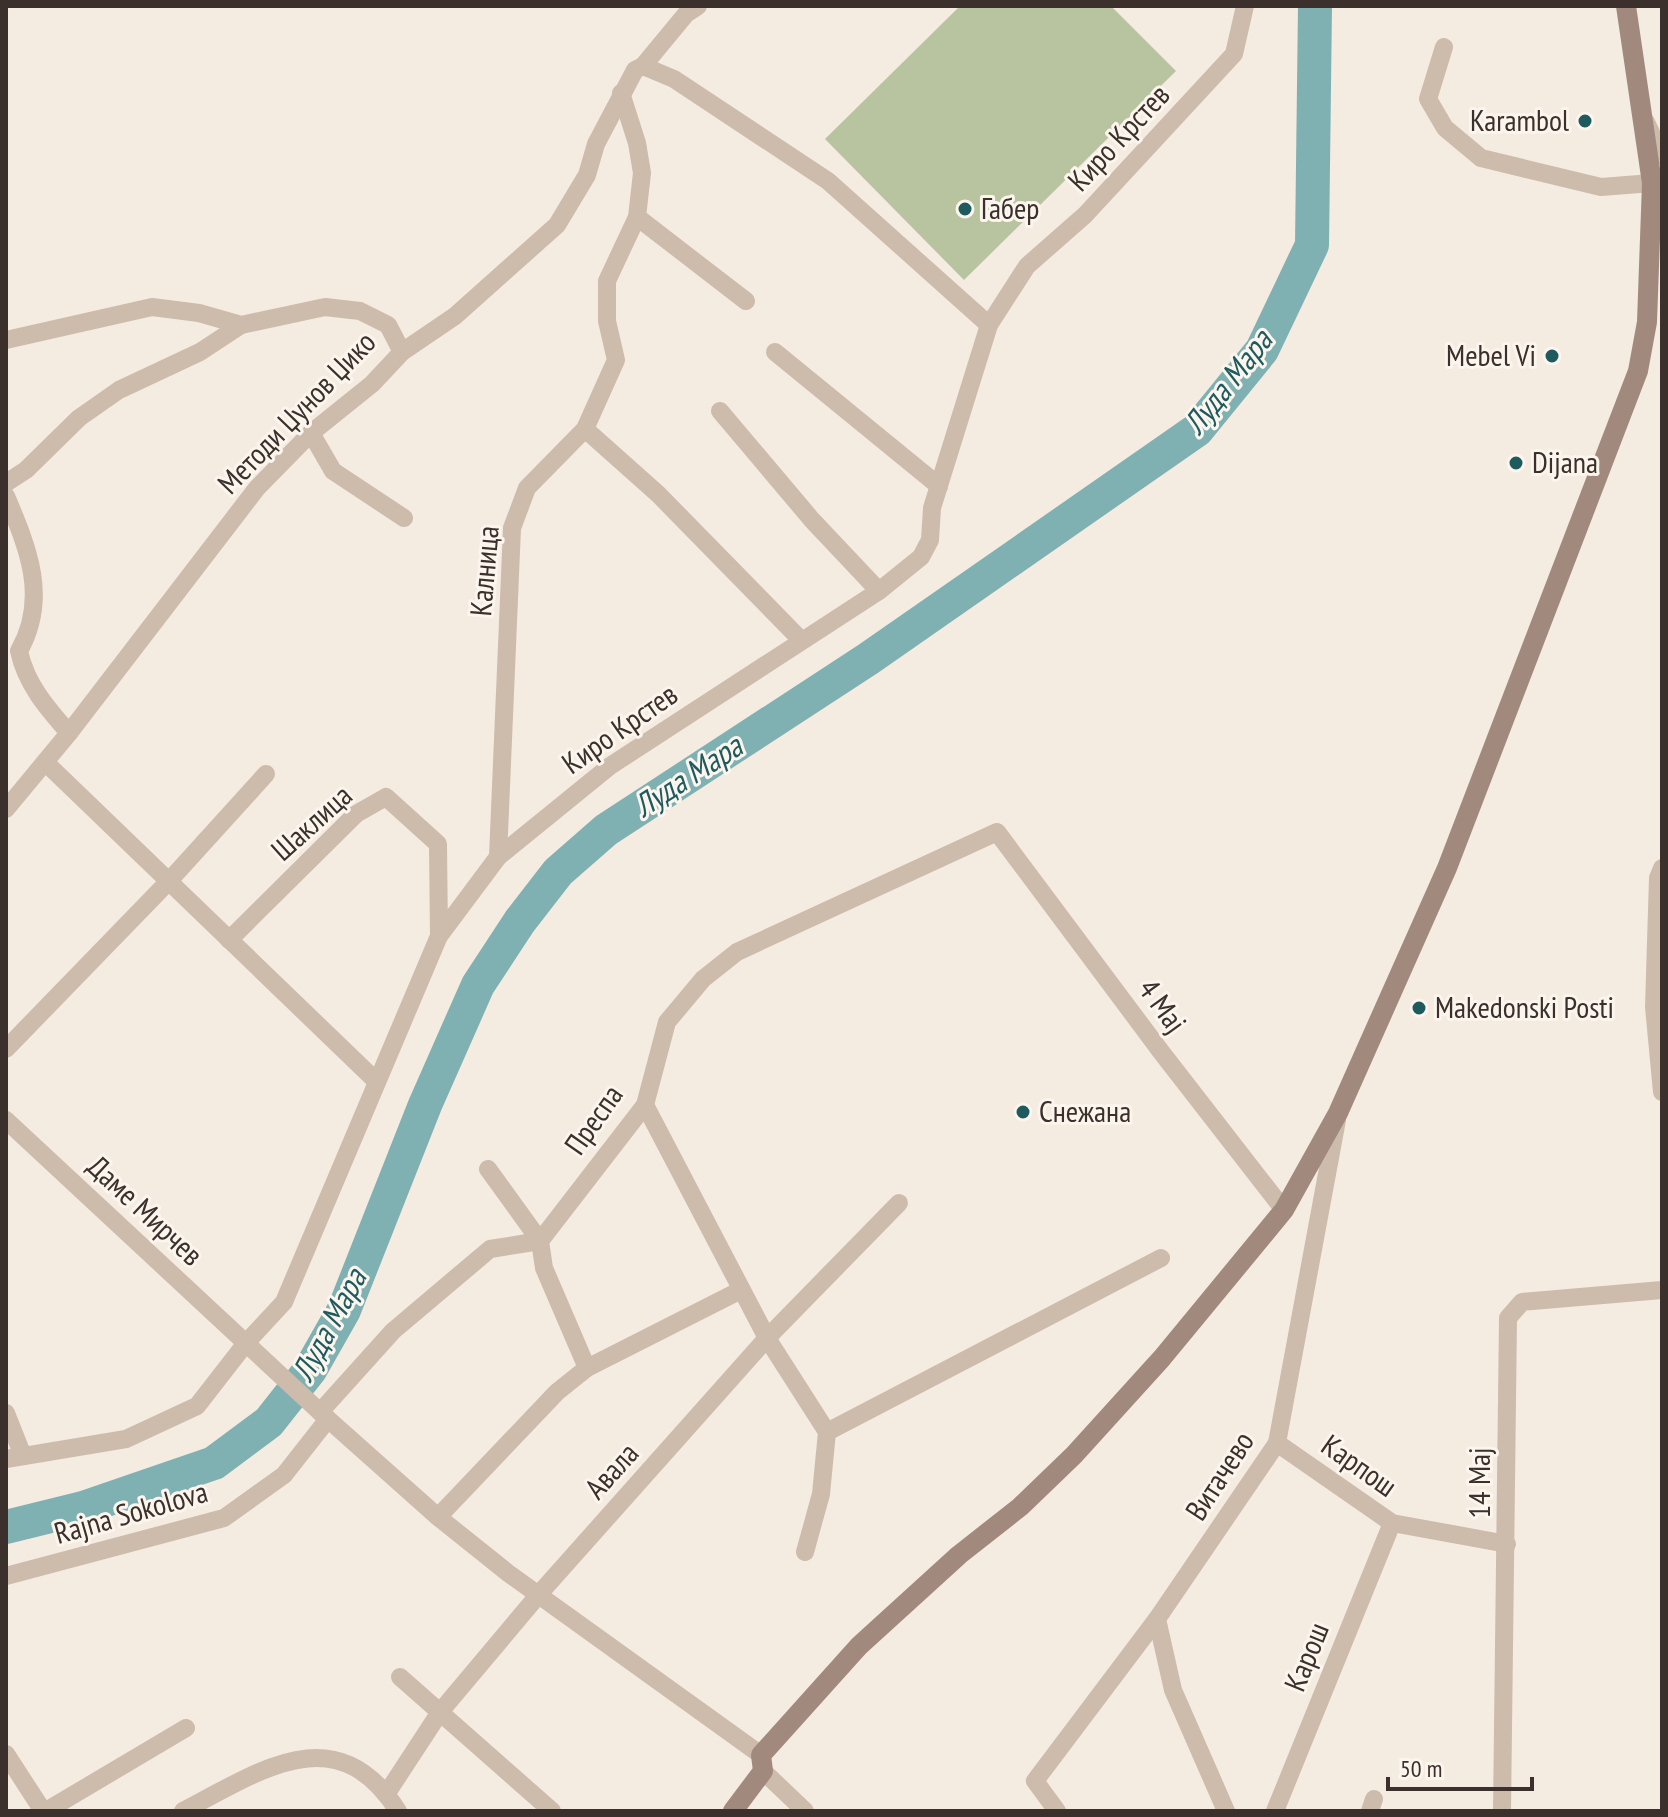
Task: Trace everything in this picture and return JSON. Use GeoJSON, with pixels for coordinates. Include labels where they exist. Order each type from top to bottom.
{"type":"FeatureCollection","features":[{"type":"Feature","properties":{"kind":"main road"},"geometry":{"type":"LineString","coordinates":[[733,1811],[762,1763],[859,1646],[959,1555],[1020,1507],[1074,1455],[1162,1358],[1284,1210],[1338,1113],[1447,868],[1638,371],[1647,322],[1652,183],[1626,6]]}},
{"type":"Feature","properties":{"kind":"street"},"geometry":{"type":"LineString","coordinates":[[402,352],[455,316],[557,225],[587,175],[596,144],[629,77],[643,66],[686,14],[698,6]]}},
{"type":"Feature","properties":{"kind":"street","name":"Киро Крстев"},"geometry":{"type":"LineString","coordinates":[[15,1458],[126,1439],[197,1406],[246,1343],[284,1302],[439,936],[498,857],[610,766],[879,591],[921,557],[930,540],[932,508],[989,325],[1027,266],[1085,215],[1234,54],[1245,6]]}},
{"type":"Feature","properties":{"kind":"street"},"geometry":{"type":"LineString","coordinates":[[1444,47],[1428,99],[1445,128],[1481,158],[1601,187],[1652,183]]}},
{"type":"Feature","properties":{"kind":"street"},"geometry":{"type":"LineString","coordinates":[[643,66],[674,79],[828,181],[989,325]]}},
{"type":"Feature","properties":{"kind":"street","name":"Калница"},"geometry":{"type":"LineString","coordinates":[[498,857],[512,528],[527,488],[585,429],[616,360],[607,321],[607,281],[637,217],[642,173],[621,93]]}},
{"type":"Feature","properties":{"kind":"street"},"geometry":{"type":"LineString","coordinates":[[1642,113],[1662,156]]}},
{"type":"Feature","properties":{"kind":"street"},"geometry":{"type":"LineString","coordinates":[[637,217],[746,301]]}},
{"type":"Feature","properties":{"kind":"street","name":"Методи Џунов Џико"},"geometry":{"type":"LineString","coordinates":[[6,340],[152,307],[199,313],[241,325],[325,307],[360,311],[388,325],[402,352],[372,384],[311,433],[257,488],[69,733],[6,809]]}},
{"type":"Feature","properties":{"kind":"street"},"geometry":{"type":"LineString","coordinates":[[6,483],[26,470],[79,418],[119,390],[200,352],[241,325]]}},
{"type":"Feature","properties":{"kind":"street"},"geometry":{"type":"LineString","coordinates":[[775,352],[939,486]]}},
{"type":"Feature","properties":{"kind":"street"},"geometry":{"type":"LineString","coordinates":[[720,411],[812,520],[879,591]]}},
{"type":"Feature","properties":{"kind":"street"},"geometry":{"type":"LineString","coordinates":[[585,429],[658,494],[801,640]]}},
{"type":"Feature","properties":{"kind":"street"},"geometry":{"type":"LineString","coordinates":[[311,433],[333,471],[404,518]]}},
{"type":"Feature","properties":{"kind":"street"},"geometry":{"type":"LineString","coordinates":[[6,496],[29,549],[36,600],[31,630],[19,651],[23,671],[46,707],[69,733]]}},
{"type":"Feature","properties":{"kind":"street"},"geometry":{"type":"LineString","coordinates":[[45,762],[376,1081]]}},
{"type":"Feature","properties":{"kind":"street"},"geometry":{"type":"LineString","coordinates":[[6,1049],[169,881],[266,774]]}},
{"type":"Feature","properties":{"kind":"street","name":"Шаклица"},"geometry":{"type":"LineString","coordinates":[[229,940],[356,814],[386,797],[438,844],[439,936]]}},
{"type":"Feature","properties":{"kind":"street","name":"Преспа"},"geometry":{"type":"LineString","coordinates":[[540,1241],[645,1105],[667,1022],[703,979],[737,952],[997,832]]}},
{"type":"Feature","properties":{"kind":"street","name":"4 Мај"},"geometry":{"type":"LineString","coordinates":[[997,832],[1284,1210]]}},
{"type":"Feature","properties":{"kind":"street"},"geometry":{"type":"LineString","coordinates":[[1662,868],[1658,878],[1662,1092]]}},
{"type":"Feature","properties":{"kind":"street"},"geometry":{"type":"LineString","coordinates":[[645,1105],[767,1338],[827,1432],[821,1494],[805,1552]]}},
{"type":"Feature","properties":{"kind":"street","name":"Витачево"},"geometry":{"type":"LineString","coordinates":[[1057,1811],[1035,1781],[1157,1619],[1277,1443],[1338,1113]]}},
{"type":"Feature","properties":{"kind":"street","name":"Даме Мирчев"},"geometry":{"type":"LineString","coordinates":[[6,1120],[438,1517],[762,1763],[805,1811]]}},
{"type":"Feature","properties":{"kind":"street"},"geometry":{"type":"LineString","coordinates":[[488,1169],[540,1241],[544,1268],[587,1368]]}},
{"type":"Feature","properties":{"kind":"street","name":"Авала"},"geometry":{"type":"LineString","coordinates":[[387,1793],[440,1712],[540,1593],[767,1338],[899,1203]]}},
{"type":"Feature","properties":{"kind":"street"},"geometry":{"type":"LineString","coordinates":[[324,1415],[393,1331],[490,1249],[540,1241]]}},
{"type":"Feature","properties":{"kind":"street"},"geometry":{"type":"LineString","coordinates":[[827,1432],[1161,1258]]}},
{"type":"Feature","properties":{"kind":"street"},"geometry":{"type":"LineString","coordinates":[[438,1517],[557,1392],[587,1368],[741,1290]]}},
{"type":"Feature","properties":{"kind":"street","name":"14 Мај"},"geometry":{"type":"LineString","coordinates":[[1502,1811],[1508,1318],[1513,1308],[1522,1302],[1662,1290]]}},
{"type":"Feature","properties":{"kind":"street"},"geometry":{"type":"LineString","coordinates":[[6,1413],[15,1458]]}},
{"type":"Feature","properties":{"kind":"street","name":"Rajna Sokolova"},"geometry":{"type":"LineString","coordinates":[[6,1576],[224,1518],[284,1475],[324,1415]]}},
{"type":"Feature","properties":{"kind":"street","name":"Карпош"},"geometry":{"type":"LineString","coordinates":[[1277,1443],[1392,1523],[1507,1544]]}},
{"type":"Feature","properties":{"kind":"street","name":"Карош"},"geometry":{"type":"LineString","coordinates":[[1275,1811],[1392,1523]]}},
{"type":"Feature","properties":{"kind":"street"},"geometry":{"type":"LineString","coordinates":[[1157,1619],[1173,1690],[1226,1811]]}},
{"type":"Feature","properties":{"kind":"street"},"geometry":{"type":"LineString","coordinates":[[400,1677],[552,1811]]}},
{"type":"Feature","properties":{"kind":"street"},"geometry":{"type":"LineString","coordinates":[[6,1754],[44,1811],[186,1728]]}},
{"type":"Feature","properties":{"kind":"street"},"geometry":{"type":"LineString","coordinates":[[183,1811],[267,1767],[306,1757],[347,1761],[387,1793],[398,1811]]}},
{"type":"Feature","properties":{"kind":"green space","name":"Габер"},"geometry":{"type":"Polygon","coordinates":[[[960,6],[1111,6],[1176,71],[964,280],[825,139],[960,6]]]}},
{"type":"Feature","properties":{"kind":"waterway","name":"Луда Мара"},"geometry":{"type":"LineString","coordinates":[[6,1527],[83,1508],[214,1463],[269,1422],[310,1370],[344,1310],[425,1105],[478,985],[520,921],[558,872],[606,830],[868,659],[1197,430],[1262,350],[1312,245],[1315,6]]}},
{"type":"Feature","properties":{"kind":"place","name":"Karambol"},"geometry":{"type":"Point","coordinates":[1585,121]}},
{"type":"Feature","properties":{"kind":"place","name":"Габер"},"geometry":{"type":"Point","coordinates":[965,209]}},
{"type":"Feature","properties":{"kind":"place","name":"Mebel Vi"},"geometry":{"type":"Point","coordinates":[1552,356]}},
{"type":"Feature","properties":{"kind":"place","name":"Dijana"},"geometry":{"type":"Point","coordinates":[1516,463]}},
{"type":"Feature","properties":{"kind":"place","name":"Makedonski Posti"},"geometry":{"type":"Point","coordinates":[1419,1008]}},
{"type":"Feature","properties":{"kind":"place","name":"Снежана"},"geometry":{"type":"Point","coordinates":[1023,1112]}}]}
